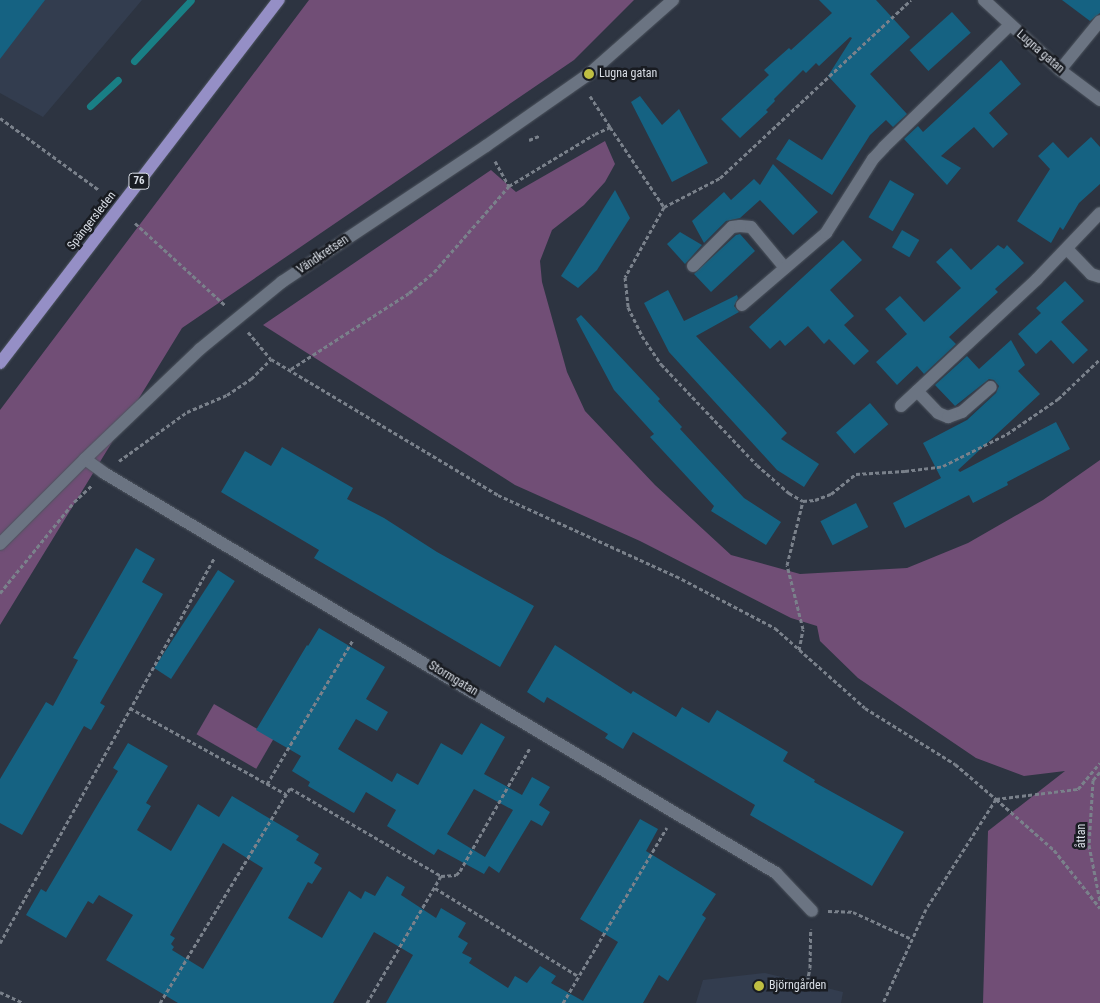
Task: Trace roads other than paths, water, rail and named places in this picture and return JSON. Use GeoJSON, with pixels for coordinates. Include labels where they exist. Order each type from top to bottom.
{"type":"FeatureCollection","features":[{"type":"Feature","properties":{"kind":"main road","name":"Spängersleden"},"geometry":{"type":"LineString","coordinates":[[0,363],[279,0]]}},
{"type":"Feature","properties":{"kind":"street","name":"Vändkretsen"},"geometry":{"type":"LineString","coordinates":[[0,544],[85,459],[200,349],[282,282],[486,146],[589,74],[673,0]]}},
{"type":"Feature","properties":{"kind":"street","name":"Lugna gatan"},"geometry":{"type":"LineString","coordinates":[[984,0],[1060,70],[1100,100]]}},
{"type":"Feature","properties":{"kind":"street"},"geometry":{"type":"LineString","coordinates":[[1060,70],[1100,21]]}},
{"type":"Feature","properties":{"kind":"street"},"geometry":{"type":"LineString","coordinates":[[742,305],[826,233],[873,159],[1010,25]]}},
{"type":"Feature","properties":{"kind":"street"},"geometry":{"type":"LineString","coordinates":[[901,406],[1067,249],[1100,213]]}},
{"type":"Feature","properties":{"kind":"street"},"geometry":{"type":"LineString","coordinates":[[692,266],[732,227],[740,226],[751,227],[785,268]]}},
{"type":"Feature","properties":{"kind":"street"},"geometry":{"type":"LineString","coordinates":[[1067,249],[1091,274],[1100,276]]}},
{"type":"Feature","properties":{"kind":"street"},"geometry":{"type":"LineString","coordinates":[[917,391],[938,413],[948,417],[962,412],[991,387]]}},
{"type":"Feature","properties":{"kind":"street","name":"Stormgatan"},"geometry":{"type":"LineString","coordinates":[[85,459],[104,473],[776,873],[812,911]]}},
{"type":"Feature","properties":{"kind":"waterway"},"geometry":{"type":"LineString","coordinates":[[134,61],[191,0]]}},
{"type":"Feature","properties":{"kind":"waterway"},"geometry":{"type":"LineString","coordinates":[[90,106],[118,80]]}},
{"type":"Feature","properties":{"kind":"place","name":"Lugna gatan"},"geometry":{"type":"Point","coordinates":[589,74]}},
{"type":"Feature","properties":{"kind":"place","name":"Björngården"},"geometry":{"type":"Point","coordinates":[759,986]}}]}
